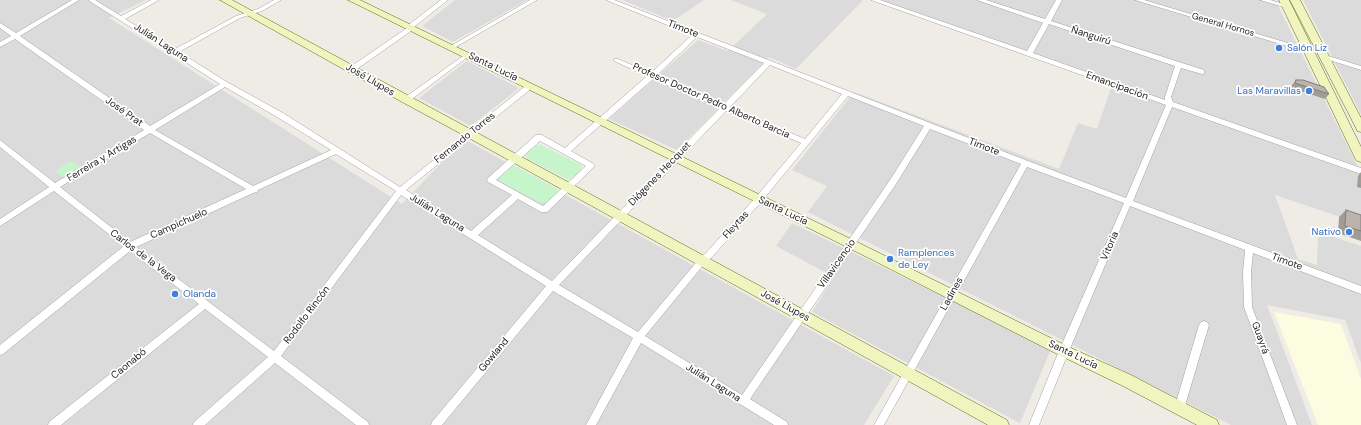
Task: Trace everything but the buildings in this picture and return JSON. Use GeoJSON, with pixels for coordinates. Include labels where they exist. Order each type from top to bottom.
{"type":"FeatureCollection","features":[{"type":"Feature","properties":{"kind":"street"},"geometry":{"type":"LineString","coordinates":[[0,45],[76,0]]}},
{"type":"Feature","properties":{"kind":"street","name":"Julián Laguna"},"geometry":{"type":"LineString","coordinates":[[91,0],[122,18],[225,84],[280,115],[552,286],[783,425]]}},
{"type":"Feature","properties":{"kind":"street"},"geometry":{"type":"LineString","coordinates":[[122,18],[156,0]]}},
{"type":"Feature","properties":{"kind":"street","name":"José Llupes"},"geometry":{"type":"LineString","coordinates":[[225,0],[1002,425]]}},
{"type":"Feature","properties":{"kind":"street"},"geometry":{"type":"LineString","coordinates":[[175,52],[238,17],[260,10],[278,0]]}},
{"type":"Feature","properties":{"kind":"street","name":"Santa Lucía"},"geometry":{"type":"LineString","coordinates":[[353,0],[601,120],[1064,351],[1126,380],[1212,425]]}},
{"type":"Feature","properties":{"kind":"street"},"geometry":{"type":"LineString","coordinates":[[352,69],[411,28],[445,0]]}},
{"type":"Feature","properties":{"kind":"street"},"geometry":{"type":"LineString","coordinates":[[452,47],[534,0]]}},
{"type":"Feature","properties":{"kind":"street","name":"Timote"},"geometry":{"type":"LineString","coordinates":[[609,0],[1025,163],[1361,290]]}},
{"type":"Feature","properties":{"kind":"street","name":"Emancipación"},"geometry":{"type":"LineString","coordinates":[[874,0],[1361,171]]}},
{"type":"Feature","properties":{"kind":"street","name":"Ñanguirú"},"geometry":{"type":"LineString","coordinates":[[980,0],[1202,72]]}},
{"type":"Feature","properties":{"kind":"street"},"geometry":{"type":"LineString","coordinates":[[1029,54],[1059,0]]}},
{"type":"Feature","properties":{"kind":"street","name":"General Hornos"},"geometry":{"type":"LineString","coordinates":[[1138,0],[1309,51]]}},
{"type":"Feature","properties":{"kind":"street"},"geometry":{"type":"LineString","coordinates":[[1263,0],[1289,2]]}},
{"type":"Feature","properties":{"kind":"street"},"geometry":{"type":"LineString","coordinates":[[1289,2],[1309,51],[1361,158]]}},
{"type":"Feature","properties":{"kind":"street"},"geometry":{"type":"LineString","coordinates":[[1289,2],[1325,57],[1361,128]]}},
{"type":"Feature","properties":{"kind":"street","name":"José Prat"},"geometry":{"type":"LineString","coordinates":[[0,25],[150,130],[254,190]]}},
{"type":"Feature","properties":{"kind":"street"},"geometry":{"type":"LineString","coordinates":[[565,152],[653,75],[696,34]]}},
{"type":"Feature","properties":{"kind":"street"},"geometry":{"type":"LineString","coordinates":[[406,100],[467,55]]}},
{"type":"Feature","properties":{"kind":"street"},"geometry":{"type":"LineString","coordinates":[[1325,57],[1361,68]]}},
{"type":"Feature","properties":{"kind":"street","name":"Profesor Doctor Pedro Alberto Barcia"},"geometry":{"type":"LineString","coordinates":[[616,60],[805,142]]}},
{"type":"Feature","properties":{"kind":"street","name":"Diógenes Hecquet"},"geometry":{"type":"LineString","coordinates":[[552,286],[769,62]]}},
{"type":"Feature","properties":{"kind":"street","name":"Vitoria"},"geometry":{"type":"LineString","coordinates":[[1034,425],[1064,351],[1170,105],[1168,97],[1179,65]]}},
{"type":"Feature","properties":{"kind":"street","name":"Ferreira y Artigas"},"geometry":{"type":"LineString","coordinates":[[0,223],[55,187],[225,84]]}},
{"type":"Feature","properties":{"kind":"street","name":"Fernando Torres"},"geometry":{"type":"LineString","coordinates":[[400,191],[530,86]]}},
{"type":"Feature","properties":{"kind":"street","name":"Fleytas"},"geometry":{"type":"LineString","coordinates":[[591,425],[639,337],[702,261],[759,199],[847,93]]}},
{"type":"Feature","properties":{"kind":"street","name":"Villavicencio"},"geometry":{"type":"LineString","coordinates":[[743,401],[893,182],[929,125]]}},
{"type":"Feature","properties":{"kind":"street"},"geometry":{"type":"LineString","coordinates":[[539,137],[591,166],[544,210],[491,180],[515,159],[539,137]]}},
{"type":"Feature","properties":{"kind":"street","name":"Carlos de la Vega"},"geometry":{"type":"LineString","coordinates":[[0,143],[130,246],[364,425]]}},
{"type":"Feature","properties":{"kind":"street","name":"Campichuelo"},"geometry":{"type":"LineString","coordinates":[[0,351],[130,246],[336,151]]}},
{"type":"Feature","properties":{"kind":"street","name":"Ladines"},"geometry":{"type":"LineString","coordinates":[[879,425],[1025,163]]}},
{"type":"Feature","properties":{"kind":"street","name":"Rodolfo Rincón"},"geometry":{"type":"LineString","coordinates":[[198,425],[275,357],[400,191]]}},
{"type":"Feature","properties":{"kind":"street"},"geometry":{"type":"LineString","coordinates":[[472,235],[517,195]]}},
{"type":"Feature","properties":{"kind":"street","name":"Guayrá"},"geometry":{"type":"LineString","coordinates":[[1249,248],[1247,272],[1248,307],[1292,425]]}},
{"type":"Feature","properties":{"kind":"street","name":"Gowland"},"geometry":{"type":"LineString","coordinates":[[436,425],[552,286]]}},
{"type":"Feature","properties":{"kind":"street","name":"Caonabó"},"geometry":{"type":"LineString","coordinates":[[54,425],[205,304]]}},
{"type":"Feature","properties":{"kind":"street"},"geometry":{"type":"LineString","coordinates":[[1179,409],[1204,325]]}},
{"type":"Feature","properties":{"kind":"shaded area"},"geometry":{"type":"Polygon","coordinates":[[[0,0],[146,0],[109,18],[402,204],[464,139],[894,376],[864,425],[0,425],[0,0]]]}},
{"type":"Feature","properties":{"kind":"shaded area"},"geometry":{"type":"Polygon","coordinates":[[[455,0],[527,0],[453,42],[422,26],[455,0]]]}},
{"type":"Feature","properties":{"kind":"shaded area"},"geometry":{"type":"Polygon","coordinates":[[[622,0],[704,0],[673,21],[622,0]]]}},
{"type":"Feature","properties":{"kind":"shaded area"},"geometry":{"type":"Polygon","coordinates":[[[731,0],[863,0],[796,69],[769,57],[677,150],[609,119],[698,40],[728,51],[767,14],[731,0]]]}},
{"type":"Feature","properties":{"kind":"shaded area"},"geometry":{"type":"Polygon","coordinates":[[[881,0],[1275,0],[1361,173],[1361,224],[1275,195],[1298,259],[1317,265],[1318,232],[1361,246],[1361,363],[1345,320],[1267,305],[1312,425],[1231,425],[808,212],[827,186],[792,170],[854,92],[1059,169],[1078,123],[1097,129],[1113,82],[881,0]]]}},
{"type":"Feature","properties":{"kind":"shaded area"},"geometry":{"type":"Polygon","coordinates":[[[1303,0],[1361,0],[1361,114],[1303,0]]]}},
{"type":"Feature","properties":{"kind":"shaded area"},"geometry":{"type":"Polygon","coordinates":[[[467,61],[519,88],[471,126],[419,98],[467,61]]]}},
{"type":"Feature","properties":{"kind":"shaded area"},"geometry":{"type":"Polygon","coordinates":[[[792,223],[1051,349],[1020,423],[812,312],[834,277],[776,246],[792,223]]]}},
{"type":"Feature","properties":{"kind":"shaded area"},"geometry":{"type":"Polygon","coordinates":[[[1274,312],[1341,324],[1361,379],[1361,425],[1318,425],[1274,312]]]}},
{"type":"Feature","properties":{"kind":"green space"},"geometry":{"type":"Polygon","coordinates":[[[541,145],[581,165],[582,171],[569,180],[525,157],[526,154],[535,146],[541,145]]]}},
{"type":"Feature","properties":{"kind":"green space"},"geometry":{"type":"Polygon","coordinates":[[[71,161],[79,167],[63,177],[55,171],[71,161]]]}},
{"type":"Feature","properties":{"kind":"green space"},"geometry":{"type":"Polygon","coordinates":[[[515,166],[557,189],[558,193],[548,202],[541,203],[501,182],[499,177],[510,167],[515,166]]]}},
{"type":"Feature","properties":{"kind":"place","name":"Salón Liz"},"geometry":{"type":"Point","coordinates":[1279,48]}},
{"type":"Feature","properties":{"kind":"place","name":"Las Maravillas"},"geometry":{"type":"Point","coordinates":[1309,91]}},
{"type":"Feature","properties":{"kind":"place","name":"Nativo"},"geometry":{"type":"Point","coordinates":[1349,232]}},
{"type":"Feature","properties":{"kind":"place","name":"Ramplences de Ley"},"geometry":{"type":"Point","coordinates":[890,259]}},
{"type":"Feature","properties":{"kind":"place","name":"Olanda"},"geometry":{"type":"Point","coordinates":[175,294]}}]}
